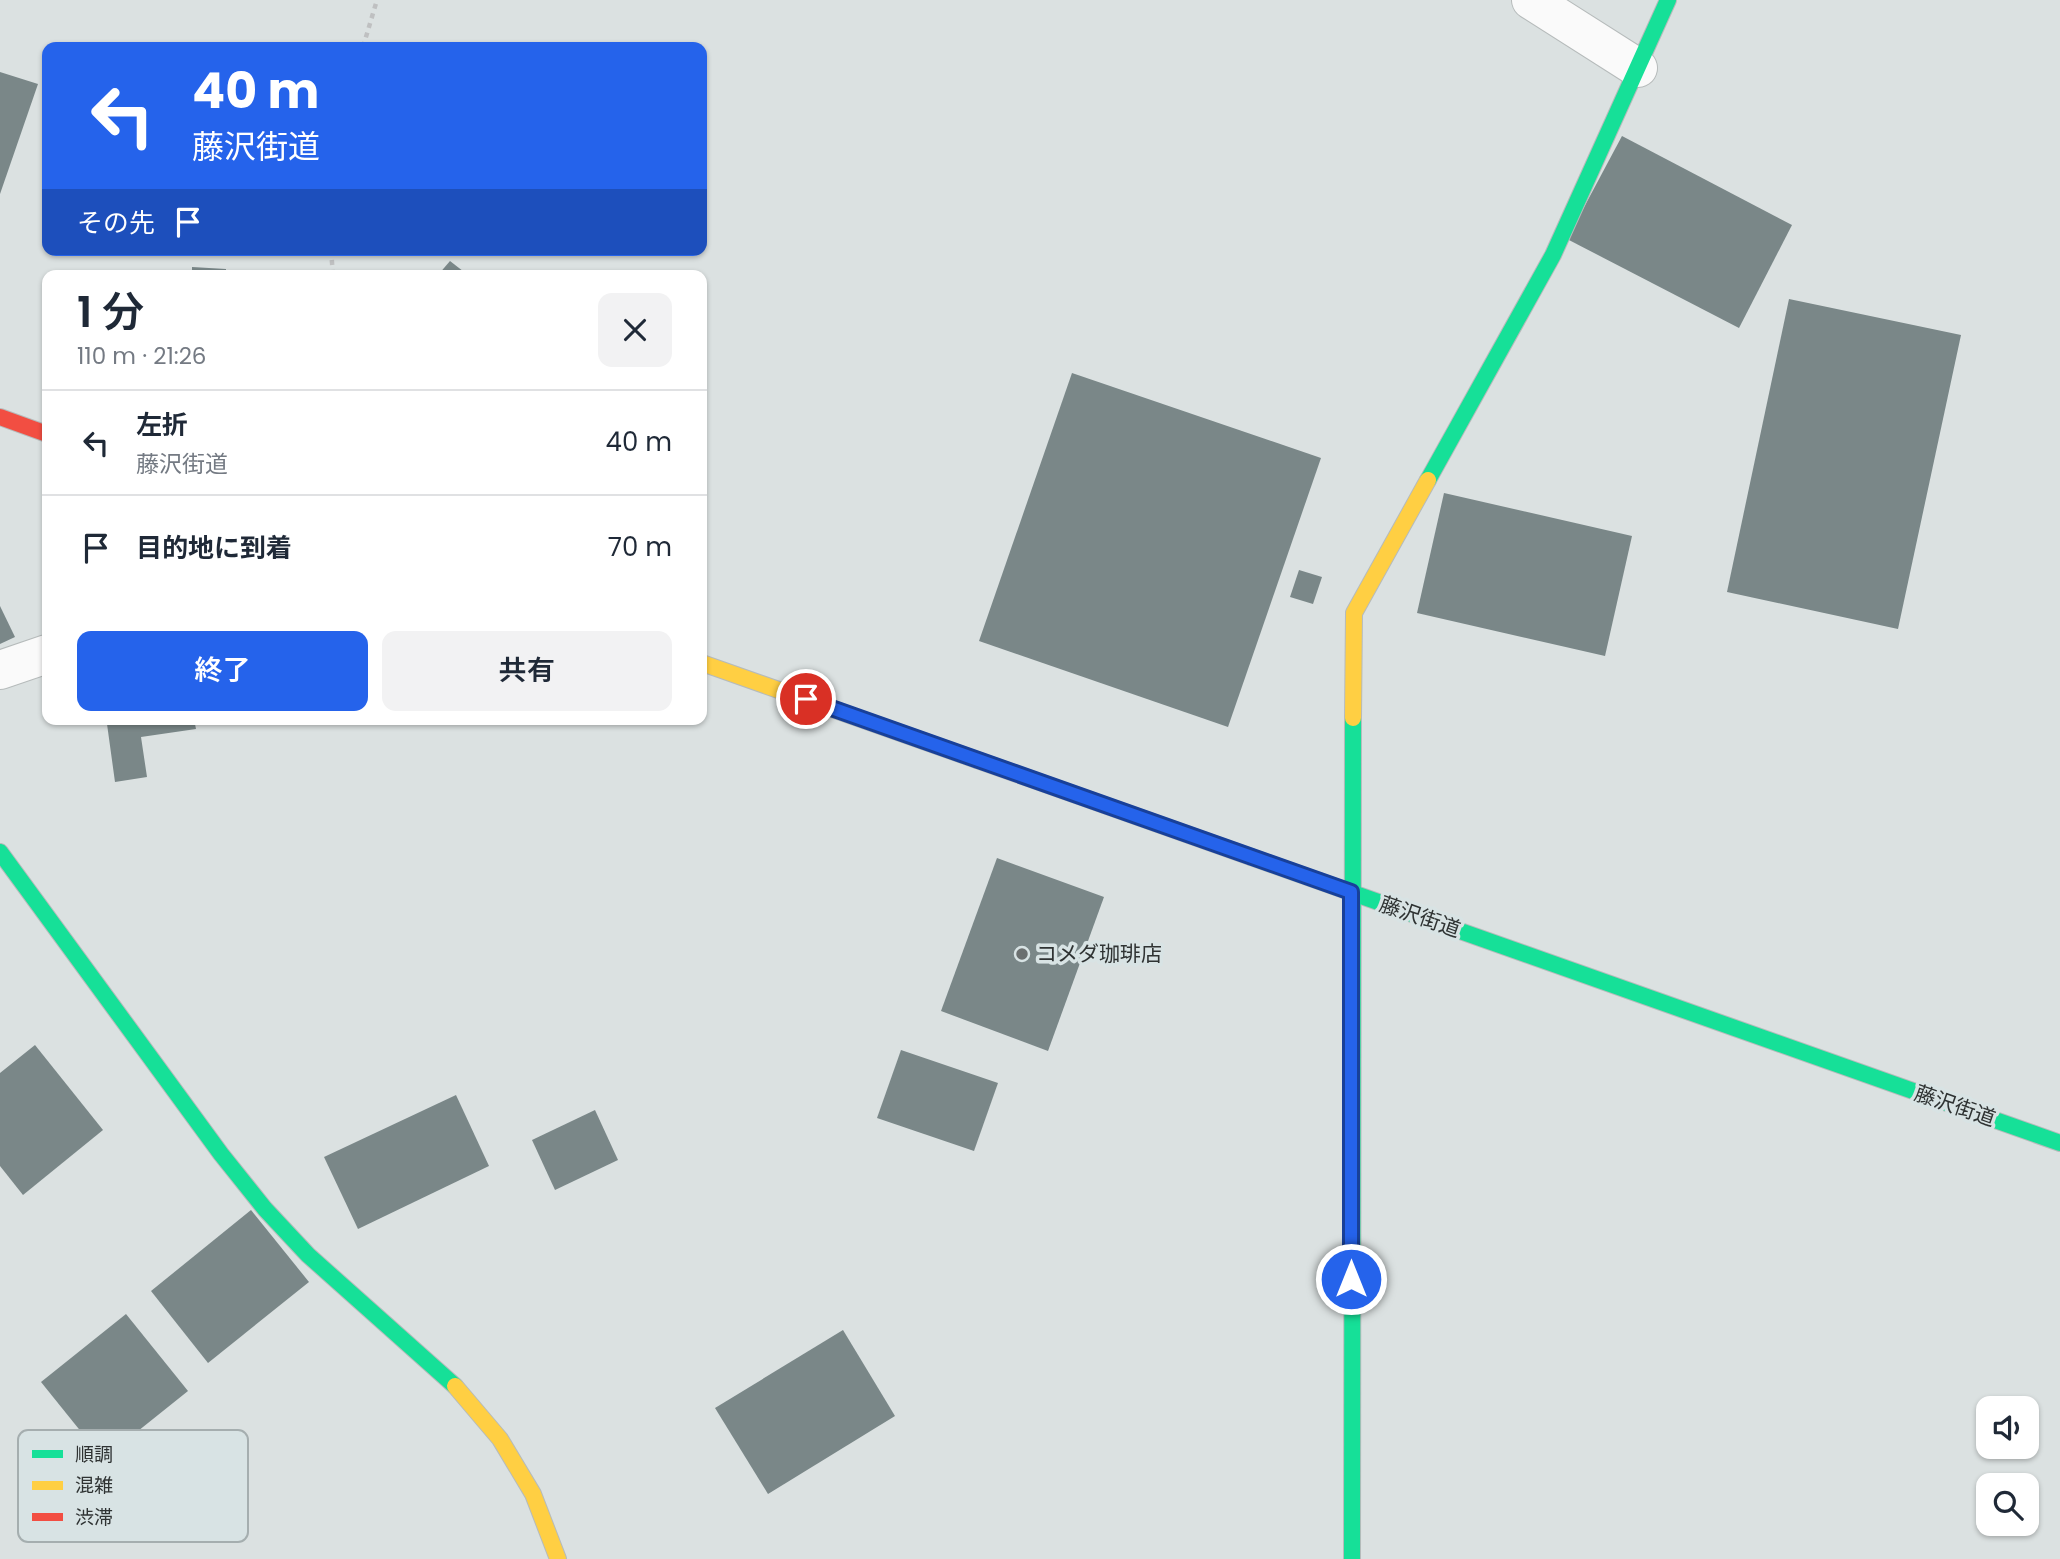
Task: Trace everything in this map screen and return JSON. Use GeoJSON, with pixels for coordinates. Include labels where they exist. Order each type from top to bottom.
{"type":"FeatureCollection","features":[{"type":"Feature","properties":{"kind":"main road"},"geometry":{"type":"LineString","coordinates":[[1352,1559],[1351,892],[1354,613],[1553,255],[1668,0]]}},
{"type":"Feature","properties":{"kind":"main road"},"geometry":{"type":"LineString","coordinates":[[0,417],[42,432]]}},
{"type":"Feature","properties":{"kind":"main road","name":"藤沢街道"},"geometry":{"type":"LineString","coordinates":[[707,665],[2060,1143]]}},
{"type":"Feature","properties":{"kind":"main road"},"geometry":{"type":"LineString","coordinates":[[0,852],[205,1132],[265,1209],[309,1255],[457,1388],[500,1439],[533,1494],[558,1559]]}},
{"type":"Feature","properties":{"kind":"street"},"geometry":{"type":"LineString","coordinates":[[1531,0],[1637,68]]}},
{"type":"Feature","properties":{"kind":"street"},"geometry":{"type":"LineString","coordinates":[[0,670],[42,656]]}},
{"type":"Feature","properties":{"kind":"path"},"geometry":{"type":"LineString","coordinates":[[364,42],[377,0]]}},
{"type":"Feature","properties":{"kind":"building"},"geometry":{"type":"Polygon","coordinates":[[[0,72],[38,84],[0,194],[0,72]]]}},
{"type":"Feature","properties":{"kind":"building"},"geometry":{"type":"Polygon","coordinates":[[[1622,136],[1792,225],[1739,328],[1567,239],[1622,136]]]}},
{"type":"Feature","properties":{"kind":"building"},"geometry":{"type":"Polygon","coordinates":[[[450,261],[462,270],[442,270],[450,261]]]}},
{"type":"Feature","properties":{"kind":"building"},"geometry":{"type":"Polygon","coordinates":[[[192,267],[226,269],[226,270],[192,270],[192,267]]]}},
{"type":"Feature","properties":{"kind":"building"},"geometry":{"type":"Polygon","coordinates":[[[1789,299],[1961,335],[1898,629],[1727,592],[1789,299]]]}},
{"type":"Feature","properties":{"kind":"building"},"geometry":{"type":"Polygon","coordinates":[[[1072,373],[1321,458],[1228,727],[979,641],[1072,373]]]}},
{"type":"Feature","properties":{"kind":"building"},"geometry":{"type":"Polygon","coordinates":[[[1444,493],[1632,536],[1605,656],[1417,613],[1444,493]]]}},
{"type":"Feature","properties":{"kind":"building"},"geometry":{"type":"Polygon","coordinates":[[[1299,570],[1322,577],[1313,604],[1290,597],[1299,570]]]}},
{"type":"Feature","properties":{"kind":"building"},"geometry":{"type":"Polygon","coordinates":[[[0,606],[15,637],[0,644],[0,606]]]}},
{"type":"Feature","properties":{"kind":"building"},"geometry":{"type":"Polygon","coordinates":[[[107,725],[195,725],[196,729],[141,737],[147,777],[115,782],[107,725]]]}},
{"type":"Feature","properties":{"kind":"building","name":"コメダ珈琲店"},"geometry":{"type":"Polygon","coordinates":[[[997,858],[1104,897],[1048,1051],[941,1011],[997,858]]]}},
{"type":"Feature","properties":{"kind":"building"},"geometry":{"type":"Polygon","coordinates":[[[35,1045],[103,1130],[23,1195],[0,1166],[0,1073],[35,1045]]]}},
{"type":"Feature","properties":{"kind":"building"},"geometry":{"type":"Polygon","coordinates":[[[901,1050],[998,1083],[974,1151],[877,1118],[901,1050]]]}},
{"type":"Feature","properties":{"kind":"building"},"geometry":{"type":"Polygon","coordinates":[[[456,1095],[489,1166],[358,1229],[324,1157],[456,1095]]]}},
{"type":"Feature","properties":{"kind":"building"},"geometry":{"type":"Polygon","coordinates":[[[595,1110],[618,1160],[555,1190],[532,1140],[595,1110]]]}},
{"type":"Feature","properties":{"kind":"building"},"geometry":{"type":"Polygon","coordinates":[[[251,1210],[309,1282],[208,1363],[151,1291],[251,1210]]]}},
{"type":"Feature","properties":{"kind":"building"},"geometry":{"type":"Polygon","coordinates":[[[126,1314],[188,1391],[139,1430],[80,1430],[41,1382],[126,1314]]]}},
{"type":"Feature","properties":{"kind":"building"},"geometry":{"type":"Polygon","coordinates":[[[843,1330],[895,1416],[768,1494],[715,1408],[843,1330]]]}},
{"type":"Feature","properties":{"kind":"traffic: fast"},"geometry":{"type":"LineString","coordinates":[[1428,480],[1553,255],[1668,0]]}},
{"type":"Feature","properties":{"kind":"traffic: fast"},"geometry":{"type":"LineString","coordinates":[[1352,1559],[1353,718]]}},
{"type":"Feature","properties":{"kind":"traffic: fast"},"geometry":{"type":"LineString","coordinates":[[0,852],[221,1154],[265,1209],[308,1255],[455,1386]]}},
{"type":"Feature","properties":{"kind":"traffic: fast"},"geometry":{"type":"LineString","coordinates":[[1251,857],[2060,1143]]}},
{"type":"Feature","properties":{"kind":"traffic: slow"},"geometry":{"type":"LineString","coordinates":[[1353,718],[1354,613],[1428,480]]}},
{"type":"Feature","properties":{"kind":"traffic: slow"},"geometry":{"type":"LineString","coordinates":[[707,665],[977,760]]}},
{"type":"Feature","properties":{"kind":"traffic: slow"},"geometry":{"type":"LineString","coordinates":[[455,1386],[500,1439],[533,1494],[558,1559]]}},
{"type":"Feature","properties":{"kind":"traffic: jam"},"geometry":{"type":"LineString","coordinates":[[0,417],[42,432]]}},
{"type":"Feature","properties":{"kind":"traffic: jam"},"geometry":{"type":"LineString","coordinates":[[977,760],[1251,857]]}},
{"type":"Feature","properties":{"kind":"place","name":"コメダ珈琲店"},"geometry":{"type":"Point","coordinates":[1022,954]}},
{"type":"Feature","properties":{"kind":"route"},"geometry":{"type":"LineString","coordinates":[[806,699],[1351,892],[1351,1279]]}}]}
